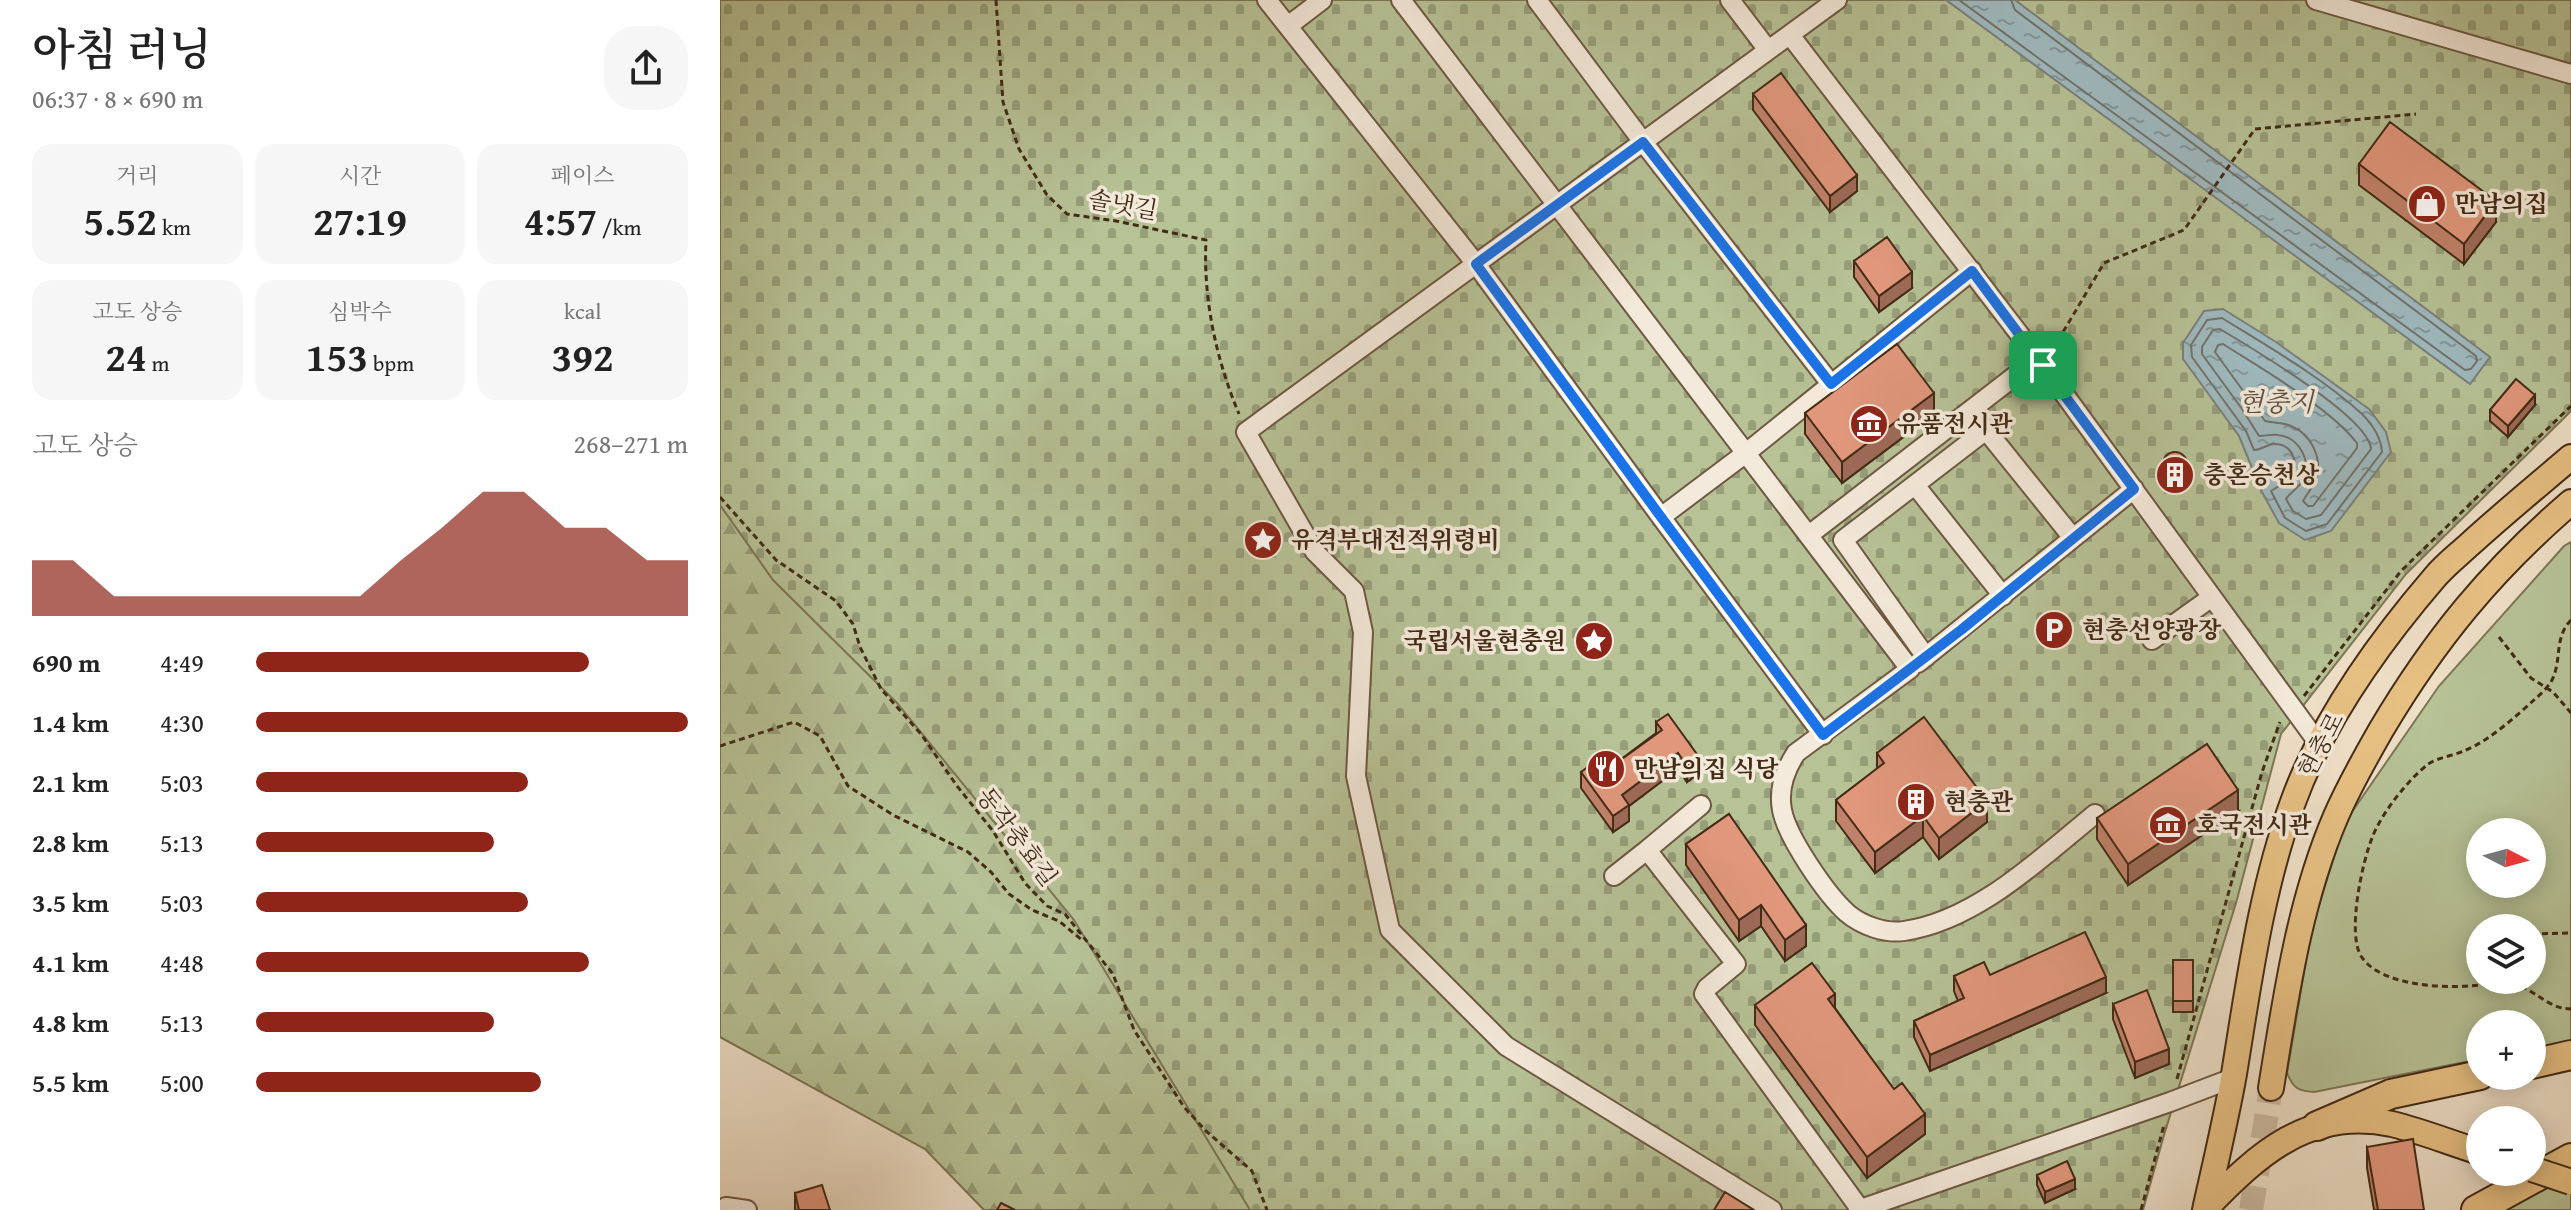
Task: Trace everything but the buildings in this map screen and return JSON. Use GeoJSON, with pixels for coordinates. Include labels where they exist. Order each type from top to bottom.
{"type":"FeatureCollection","features":[{"type":"Feature","properties":{"kind":"highway"},"geometry":{"type":"LineString","coordinates":[[2546,1061],[2571,1055]]}},
{"type":"Feature","properties":{"kind":"highway"},"geometry":{"type":"LineString","coordinates":[[2317,1126],[2391,1094],[2466,1078]]}},
{"type":"Feature","properties":{"kind":"highway"},"geometry":{"type":"LineString","coordinates":[[2476,1210],[2571,1158]]}},
{"type":"Feature","properties":{"kind":"main road","name":"현충로"},"geometry":{"type":"LineString","coordinates":[[2205,1209],[2273,862],[2293,800],[2319,744],[2388,637],[2436,575],[2571,457]]}},
{"type":"Feature","properties":{"kind":"main road","name":"현충로"},"geometry":{"type":"LineString","coordinates":[[2271,1088],[2294,952],[2335,817],[2361,764],[2426,659],[2472,598],[2534,534],[2571,502]]}},
{"type":"Feature","properties":{"kind":"main road"},"geometry":{"type":"LineString","coordinates":[[2205,1209],[2265,1152],[2287,1138],[2317,1126],[2354,1121],[2391,1124],[2466,1148]]}},
{"type":"Feature","properties":{"kind":"main road"},"geometry":{"type":"LineString","coordinates":[[2546,1174],[2571,1182]]}},
{"type":"Feature","properties":{"kind":"street"},"geometry":{"type":"LineString","coordinates":[[1267,0],[1476,264],[1823,735]]}},
{"type":"Feature","properties":{"kind":"street"},"geometry":{"type":"LineString","coordinates":[[1288,26],[1322,0]]}},
{"type":"Feature","properties":{"kind":"street"},"geometry":{"type":"LineString","coordinates":[[1401,0],[1910,669]]}},
{"type":"Feature","properties":{"kind":"street"},"geometry":{"type":"LineString","coordinates":[[1537,0],[1831,384]]}},
{"type":"Feature","properties":{"kind":"street"},"geometry":{"type":"LineString","coordinates":[[1730,0],[1768,50]]}},
{"type":"Feature","properties":{"kind":"street"},"geometry":{"type":"LineString","coordinates":[[1772,1210],[1506,1046],[1390,930],[1356,776],[1363,632],[1354,591],[1315,552],[1246,432],[1837,0]]}},
{"type":"Feature","properties":{"kind":"street"},"geometry":{"type":"LineString","coordinates":[[2316,0],[2571,74]]}},
{"type":"Feature","properties":{"kind":"street"},"geometry":{"type":"LineString","coordinates":[[1790,35],[2041,361],[2319,744]]}},
{"type":"Feature","properties":{"kind":"street"},"geometry":{"type":"LineString","coordinates":[[1661,517],[1746,453],[1972,271]]}},
{"type":"Feature","properties":{"kind":"street"},"geometry":{"type":"LineString","coordinates":[[1809,535],[2041,361]]}},
{"type":"Feature","properties":{"kind":"street"},"geometry":{"type":"LineString","coordinates":[[1926,657],[1843,540],[1986,430],[2073,538]]}},
{"type":"Feature","properties":{"kind":"street"},"geometry":{"type":"LineString","coordinates":[[1915,485],[2003,596]]}},
{"type":"Feature","properties":{"kind":"street"},"geometry":{"type":"LineString","coordinates":[[2095,814],[2015,879],[1965,910],[1923,928],[1900,932],[1859,922],[1836,901],[1790,834],[1782,809],[1781,787],[1785,769],[1796,753],[1926,657],[2134,489]]}},
{"type":"Feature","properties":{"kind":"street"},"geometry":{"type":"LineString","coordinates":[[2152,640],[2212,597]]}},
{"type":"Feature","properties":{"kind":"street"},"geometry":{"type":"LineString","coordinates":[[1614,876],[1701,805]]}},
{"type":"Feature","properties":{"kind":"street"},"geometry":{"type":"LineString","coordinates":[[1647,850],[1736,964],[1704,994],[1859,1210],[2233,1078]]}},
{"type":"Feature","properties":{"kind":"street"},"geometry":{"type":"LineString","coordinates":[[723,1206],[747,1210]]}},
{"type":"Feature","properties":{"kind":"path","name":"솔냇길"},"geometry":{"type":"LineString","coordinates":[[996,0],[1003,102],[1019,149],[1047,195],[1067,214],[1206,240],[1204,273],[1217,346],[1225,379],[1246,432]]}},
{"type":"Feature","properties":{"kind":"path"},"geometry":{"type":"LineString","coordinates":[[2041,361],[2104,263],[2184,230],[2255,129],[2416,114]]}},
{"type":"Feature","properties":{"kind":"path","name":"동작충효길"},"geometry":{"type":"LineString","coordinates":[[720,497],[776,560],[836,601],[853,624],[860,647],[881,689],[921,734],[993,831],[1025,883],[1047,906],[1065,914],[1113,974],[1134,1030],[1184,1107],[1252,1171],[1267,1210]]}},
{"type":"Feature","properties":{"kind":"path"},"geometry":{"type":"LineString","coordinates":[[2466,985],[2433,985],[2390,977],[2370,967],[2360,955],[2354,927],[2372,837],[2397,797],[2428,763],[2468,750],[2499,729],[2550,683],[2557,664],[2561,631],[2571,620]]}},
{"type":"Feature","properties":{"kind":"path"},"geometry":{"type":"LineString","coordinates":[[2499,637],[2531,678],[2553,692],[2571,713]]}},
{"type":"Feature","properties":{"kind":"path"},"geometry":{"type":"LineString","coordinates":[[720,746],[794,722],[820,736],[848,786],[893,815],[968,852],[991,872],[1009,894],[1032,910],[1059,921],[1088,944]]}},
{"type":"Feature","properties":{"kind":"path"},"geometry":{"type":"LineString","coordinates":[[2546,934],[2571,933]]}},
{"type":"Feature","properties":{"kind":"path"},"geometry":{"type":"LineString","coordinates":[[2532,994],[2543,1001],[2571,1009]]}},
{"type":"Feature","properties":{"kind":"green space"},"geometry":{"type":"Polygon","coordinates":[[[720,0],[1707,1210],[984,1210],[925,1149],[720,1037],[720,0]]]}},
{"type":"Feature","properties":{"kind":"green space","name":"국립서울현충원"},"geometry":{"type":"Polygon","coordinates":[[[720,0],[2571,0],[2571,411],[2406,574],[2281,734],[2236,903],[2143,1210],[1250,1210],[1074,920],[897,703],[773,580],[720,505],[720,0]]]}},
{"type":"Feature","properties":{"kind":"green space"},"geometry":{"type":"Polygon","coordinates":[[[2571,542],[2571,1042],[2546,1046],[2546,1010],[2466,1010],[2466,1062],[2314,1092],[2300,1090],[2287,1073],[2311,931],[2345,822],[2439,686],[2564,546],[2571,542]]]}},
{"type":"Feature","properties":{"kind":"green space"},"geometry":{"type":"Polygon","coordinates":[[[2571,1169],[2571,1210],[2494,1210],[2539,1186],[2546,1186],[2546,1182],[2571,1169]]]}},
{"type":"Feature","properties":{"kind":"water"},"geometry":{"type":"Polygon","coordinates":[[[1946,0],[2015,0],[2490,357],[2470,384],[1946,0]]]}},
{"type":"Feature","properties":{"kind":"water","name":"현충지"},"geometry":{"type":"Polygon","coordinates":[[[2223,309],[2276,342],[2369,409],[2386,432],[2391,452],[2331,531],[2305,540],[2279,523],[2262,492],[2239,436],[2183,359],[2183,343],[2204,311],[2223,309]]]}},
{"type":"Feature","properties":{"kind":"tunnel"},"geometry":{"type":"LineString","coordinates":[[2251,1210],[2271,1088]]}},
{"type":"Feature","properties":{"kind":"place","name":"만남의집"},"geometry":{"type":"Point","coordinates":[2427,204]}},
{"type":"Feature","properties":{"kind":"place","name":"유품전시관"},"geometry":{"type":"Point","coordinates":[1869,424]}},
{"type":"Feature","properties":{"kind":"place","name":"충혼승천상"},"geometry":{"type":"Point","coordinates":[2175,475]}},
{"type":"Feature","properties":{"kind":"place","name":"유격부대전적위령비"},"geometry":{"type":"Point","coordinates":[1263,540]}},
{"type":"Feature","properties":{"kind":"place","name":"현충선양광장"},"geometry":{"type":"Point","coordinates":[2054,630]}},
{"type":"Feature","properties":{"kind":"place","name":"국립서울현충원"},"geometry":{"type":"Point","coordinates":[1594,641]}},
{"type":"Feature","properties":{"kind":"place","name":"만남의집 식당"},"geometry":{"type":"Point","coordinates":[1606,769]}},
{"type":"Feature","properties":{"kind":"place","name":"현충관"},"geometry":{"type":"Point","coordinates":[1916,802]}},
{"type":"Feature","properties":{"kind":"place","name":"호국전시관"},"geometry":{"type":"Point","coordinates":[2168,825]}},
{"type":"Feature","properties":{"kind":"route"},"geometry":{"type":"LineString","coordinates":[[1643,142],[1831,384],[1972,271],[2043,365],[2134,489],[1961,630],[1823,735],[1476,264],[1643,142]]}}]}
